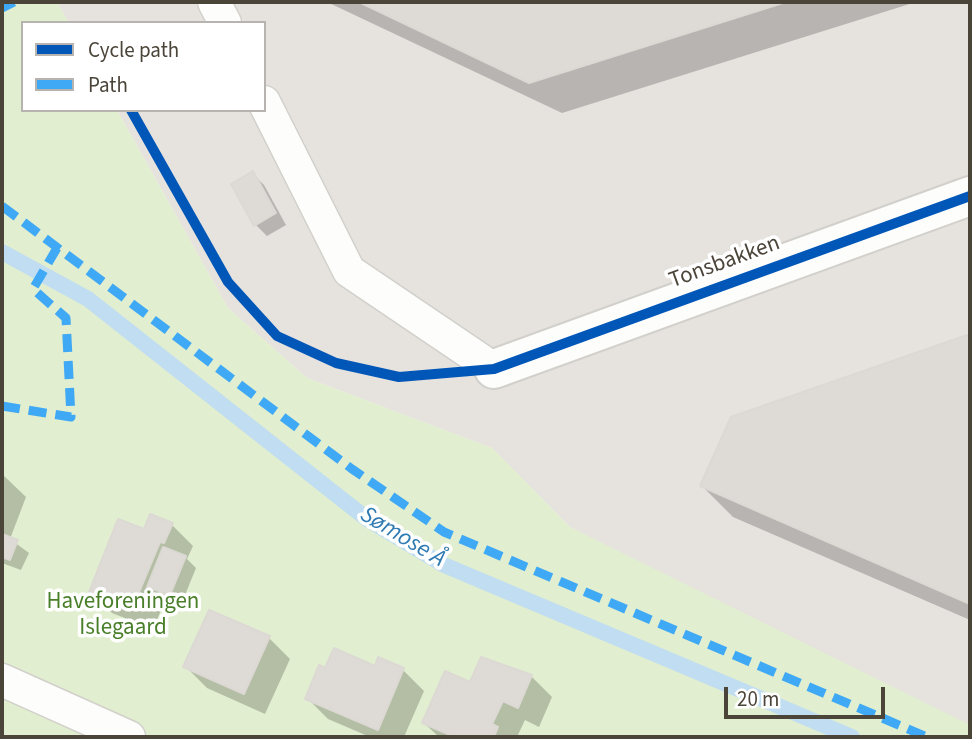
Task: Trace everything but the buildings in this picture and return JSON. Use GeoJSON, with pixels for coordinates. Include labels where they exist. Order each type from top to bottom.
{"type":"FeatureCollection","features":[{"type":"Feature","properties":{"kind":"street","name":"Tonsbakken"},"geometry":{"type":"LineString","coordinates":[[494,369],[970,196]]}},
{"type":"Feature","properties":{"kind":"lane"},"geometry":{"type":"LineString","coordinates":[[214,2],[224,21]]}},
{"type":"Feature","properties":{"kind":"lane"},"geometry":{"type":"LineString","coordinates":[[266,106],[349,271],[494,369]]}},
{"type":"Feature","properties":{"kind":"lane"},"geometry":{"type":"LineString","coordinates":[[2,680],[129,737]]}},
{"type":"Feature","properties":{"kind":"shaded area"},"geometry":{"type":"Polygon","coordinates":[[[57,2],[970,2],[970,737],[570,527],[492,448],[307,378],[228,308],[118,112],[266,112],[266,21],[68,21],[57,2]]]}},
{"type":"Feature","properties":{"kind":"green space","name":"Haveforeningen Islegaard"},"geometry":{"type":"Polygon","coordinates":[[[2,2],[57,2],[68,21],[21,21],[21,112],[118,112],[228,308],[307,378],[492,448],[570,527],[970,725],[970,737],[2,737],[2,2]]]}},
{"type":"Feature","properties":{"kind":"waterway","name":"Sømose Å"},"geometry":{"type":"LineString","coordinates":[[2,252],[88,299],[367,519],[444,565],[852,737]]}},
{"type":"Feature","properties":{"kind":"marked path"},"geometry":{"type":"LineString","coordinates":[[2,8],[14,2]]}},
{"type":"Feature","properties":{"kind":"marked path"},"geometry":{"type":"LineString","coordinates":[[2,206],[352,469],[444,532],[927,737]]}},
{"type":"Feature","properties":{"kind":"marked path"},"geometry":{"type":"LineString","coordinates":[[2,406],[71,417],[66,318],[33,289],[57,248]]}},
{"type":"Feature","properties":{"kind":"cycle path"},"geometry":{"type":"LineString","coordinates":[[132,112],[228,282],[277,336],[336,363],[399,377],[494,369],[970,196]]}}]}
